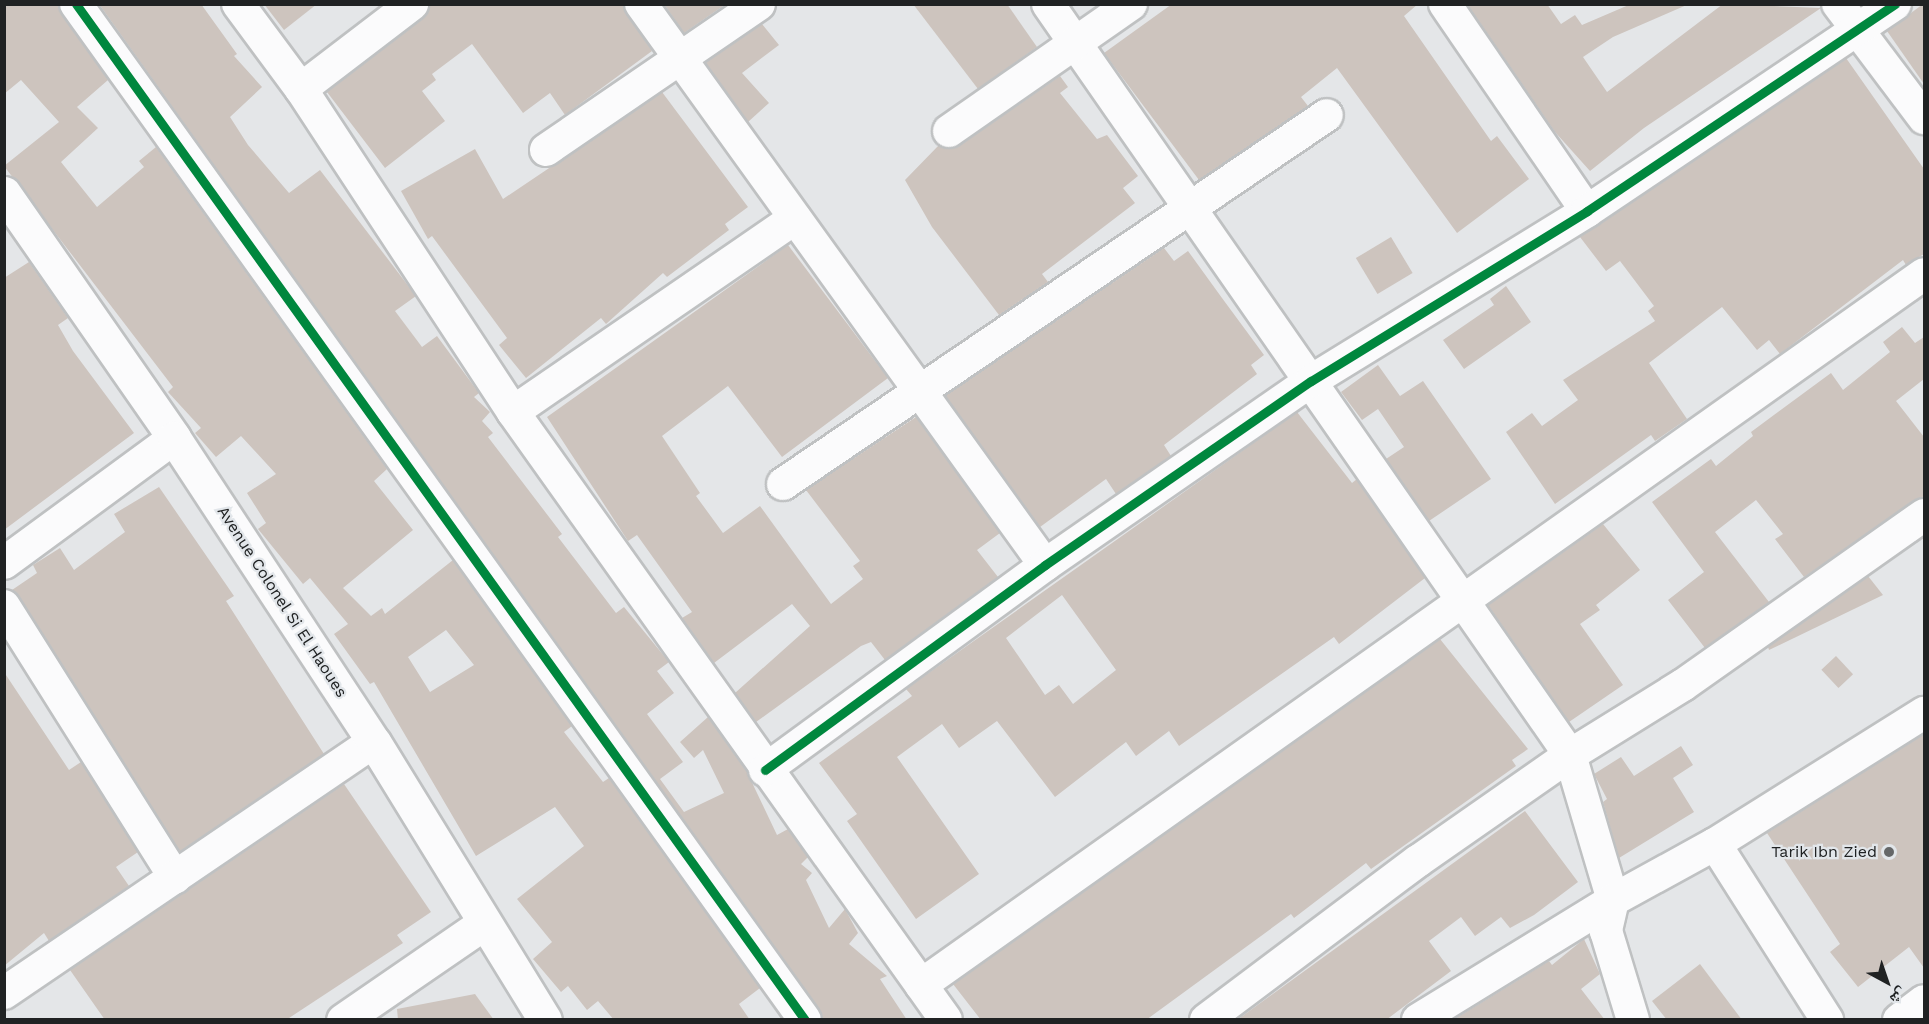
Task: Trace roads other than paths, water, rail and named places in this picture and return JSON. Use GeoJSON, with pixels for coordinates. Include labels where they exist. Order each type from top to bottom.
{"type":"FeatureCollection","features":[{"type":"Feature","properties":{"kind":"street"},"geometry":{"type":"LineString","coordinates":[[76,4],[805,1020]]}},
{"type":"Feature","properties":{"kind":"street"},"geometry":{"type":"LineString","coordinates":[[238,4],[302,89],[513,412],[765,770],[946,1020]]}},
{"type":"Feature","properties":{"kind":"street"},"geometry":{"type":"LineString","coordinates":[[302,89],[412,4]]}},
{"type":"Feature","properties":{"kind":"street"},"geometry":{"type":"LineString","coordinates":[[641,4],[1045,565]]}},
{"type":"Feature","properties":{"kind":"street"},"geometry":{"type":"LineString","coordinates":[[546,150],[759,4]]}},
{"type":"Feature","properties":{"kind":"street"},"geometry":{"type":"LineString","coordinates":[[1048,4],[1073,44],[1311,381],[1459,601],[1570,755],[1613,900],[1606,931],[1631,1019]]}},
{"type":"Feature","properties":{"kind":"street"},"geometry":{"type":"LineString","coordinates":[[949,131],[1131,4]]}},
{"type":"Feature","properties":{"kind":"street"},"geometry":{"type":"LineString","coordinates":[[1445,4],[1587,211]]}},
{"type":"Feature","properties":{"kind":"street"},"geometry":{"type":"LineString","coordinates":[[1838,4],[1924,118]]}},
{"type":"Feature","properties":{"kind":"street"},"geometry":{"type":"LineString","coordinates":[[765,770],[1045,565],[1311,381],[1587,211],[1857,32],[1895,4]]}},
{"type":"Feature","properties":{"kind":"street"},"geometry":{"type":"LineString","coordinates":[[783,484],[1327,116]]}},
{"type":"Feature","properties":{"kind":"street","name":"Avenue Colonel Si El Haoues"},"geometry":{"type":"LineString","coordinates":[[4,193],[174,438],[374,742],[545,1020]]}},
{"type":"Feature","properties":{"kind":"street"},"geometry":{"type":"LineString","coordinates":[[513,412],[795,218]]}},
{"type":"Feature","properties":{"kind":"street"},"geometry":{"type":"LineString","coordinates":[[921,985],[1459,601],[1924,274]]}},
{"type":"Feature","properties":{"kind":"street"},"geometry":{"type":"LineString","coordinates":[[4,563],[174,438]]}},
{"type":"Feature","properties":{"kind":"street"},"geometry":{"type":"LineString","coordinates":[[1206,1020],[1418,861],[1570,755],[1683,686],[1924,514]]}},
{"type":"Feature","properties":{"kind":"street"},"geometry":{"type":"LineString","coordinates":[[4,606],[176,878]]}},
{"type":"Feature","properties":{"kind":"street"},"geometry":{"type":"LineString","coordinates":[[1418,1020],[1613,900],[1715,844],[1924,713]]}},
{"type":"Feature","properties":{"kind":"street"},"geometry":{"type":"LineString","coordinates":[[4,993],[374,742]]}},
{"type":"Feature","properties":{"kind":"street"},"geometry":{"type":"LineString","coordinates":[[1715,844],[1827,1020]]}},
{"type":"Feature","properties":{"kind":"street"},"geometry":{"type":"LineString","coordinates":[[343,1020],[484,923]]}},
{"type":"Feature","properties":{"kind":"street"},"geometry":{"type":"LineString","coordinates":[[1899,1020],[1924,1001]]}},
{"type":"Feature","properties":{"kind":"place","name":"Tarik Ibn Zied"},"geometry":{"type":"Point","coordinates":[1889,852]}}]}
